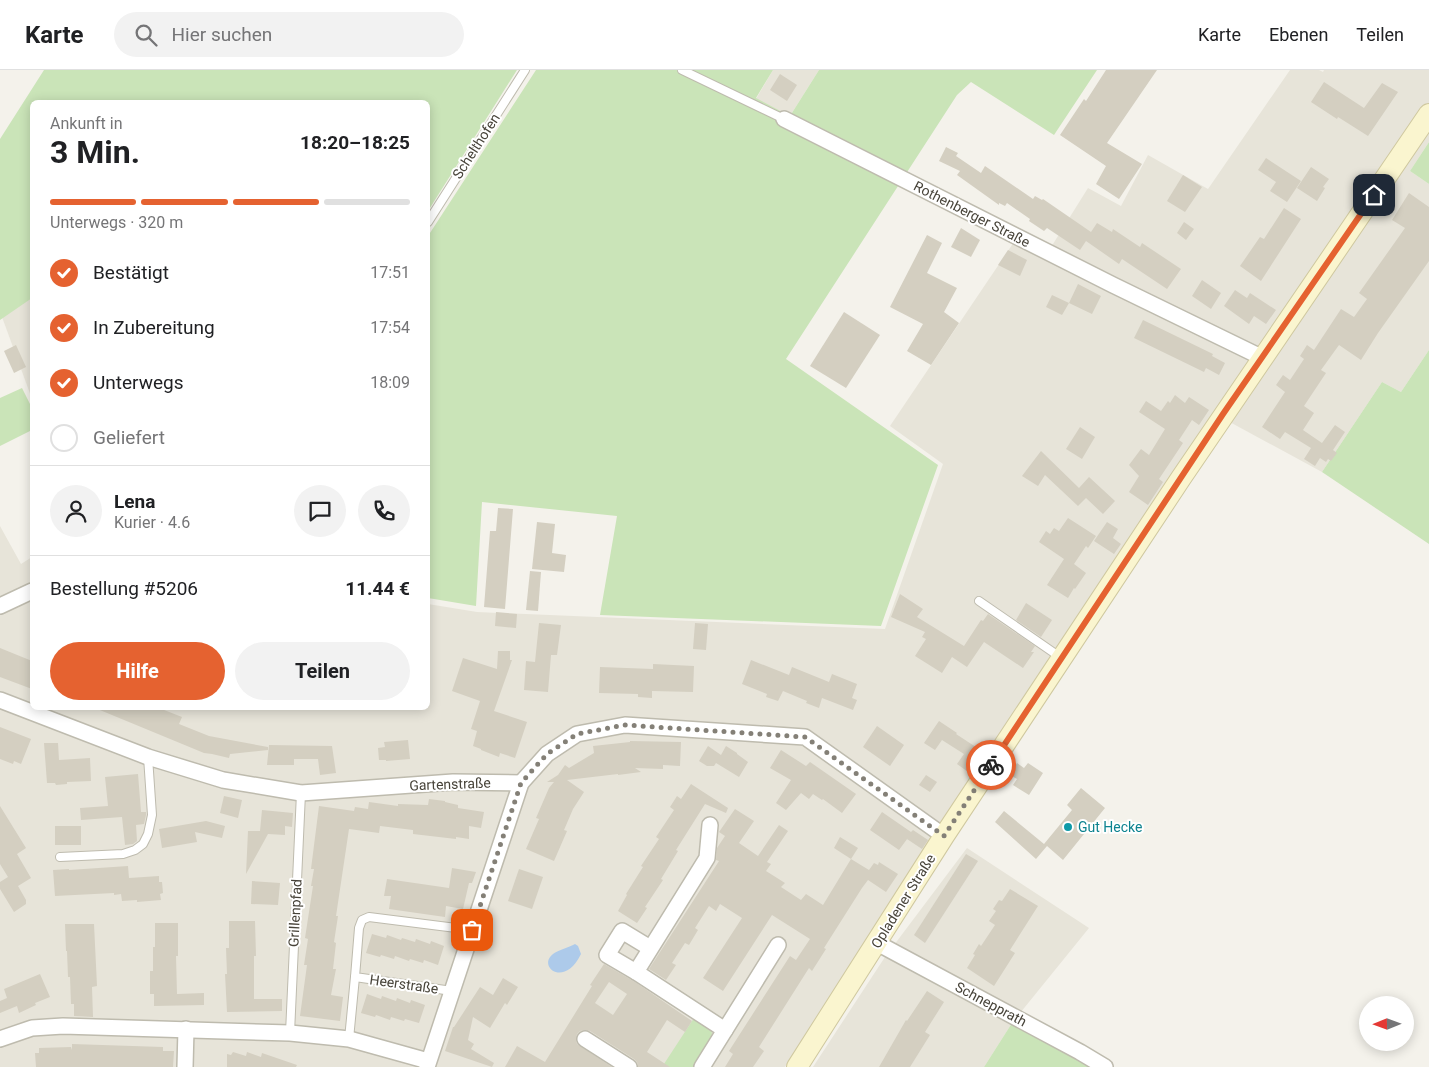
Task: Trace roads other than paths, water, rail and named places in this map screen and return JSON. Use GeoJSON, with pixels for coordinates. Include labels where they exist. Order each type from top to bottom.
{"type":"FeatureCollection","features":[{"type":"Feature","properties":{"kind":"main road","name":"Opladener Straße"},"geometry":{"type":"LineString","coordinates":[[797,1067],[944,836],[1218,422],[1429,114]]}},
{"type":"Feature","properties":{"kind":"street","name":"Rothenberger Straße"},"geometry":{"type":"LineString","coordinates":[[784,119],[1112,285],[1263,358]]}},
{"type":"Feature","properties":{"kind":"street"},"geometry":{"type":"LineString","coordinates":[[0,606],[30,592]]}},
{"type":"Feature","properties":{"kind":"street","name":"Gartenstraße"},"geometry":{"type":"LineString","coordinates":[[0,700],[148,757],[223,780],[301,793],[453,782],[521,783]]}},
{"type":"Feature","properties":{"kind":"street"},"geometry":{"type":"LineString","coordinates":[[521,783],[547,754],[577,734],[625,725],[805,737],[944,836]]}},
{"type":"Feature","properties":{"kind":"street","name":"Heerstraße"},"geometry":{"type":"LineString","coordinates":[[428,1064],[521,783]]}},
{"type":"Feature","properties":{"kind":"street"},"geometry":{"type":"LineString","coordinates":[[636,972],[707,858],[710,825]]}},
{"type":"Feature","properties":{"kind":"street"},"geometry":{"type":"LineString","coordinates":[[650,948],[622,931],[607,955],[724,1030]]}},
{"type":"Feature","properties":{"kind":"street","name":"Schnepprath"},"geometry":{"type":"LineString","coordinates":[[877,943],[1105,1067]]}},
{"type":"Feature","properties":{"kind":"street"},"geometry":{"type":"LineString","coordinates":[[702,1067],[778,945]]}},
{"type":"Feature","properties":{"kind":"street"},"geometry":{"type":"LineString","coordinates":[[0,1039],[32,1028],[63,1026],[290,1033],[349,1039],[428,1064]]}},
{"type":"Feature","properties":{"kind":"street"},"geometry":{"type":"LineString","coordinates":[[185,1067],[186,1030]]}},
{"type":"Feature","properties":{"kind":"street"},"geometry":{"type":"LineString","coordinates":[[585,1039],[629,1067]]}},
{"type":"Feature","properties":{"kind":"lane","name":"Schelthofen"},"geometry":{"type":"LineString","coordinates":[[430,219],[525,70]]}},
{"type":"Feature","properties":{"kind":"lane","name":"Rothenberger Straße"},"geometry":{"type":"LineString","coordinates":[[682,70],[784,119]]}},
{"type":"Feature","properties":{"kind":"lane"},"geometry":{"type":"LineString","coordinates":[[979,601],[1062,658]]}},
{"type":"Feature","properties":{"kind":"lane"},"geometry":{"type":"LineString","coordinates":[[60,857],[122,854],[135,850],[143,844],[148,834],[152,815],[148,757]]}},
{"type":"Feature","properties":{"kind":"lane","name":"Grillenpfad"},"geometry":{"type":"LineString","coordinates":[[290,1033],[301,793]]}},
{"type":"Feature","properties":{"kind":"lane","name":"Heerstraße"},"geometry":{"type":"LineString","coordinates":[[349,1039],[359,928],[362,920],[369,917],[472,930]]}},
{"type":"Feature","properties":{"kind":"lane","name":"Heerstraße"},"geometry":{"type":"LineString","coordinates":[[355,977],[452,991]]}},
{"type":"Feature","properties":{"kind":"water"},"geometry":{"type":"Polygon","coordinates":[[[575,944],[578,946],[581,954],[574,965],[560,973],[550,969],[549,959],[553,954],[575,944]]]}},
{"type":"Feature","properties":{"kind":"place","name":"Gut Hecke"},"geometry":{"type":"Point","coordinates":[1068,827]}}]}
